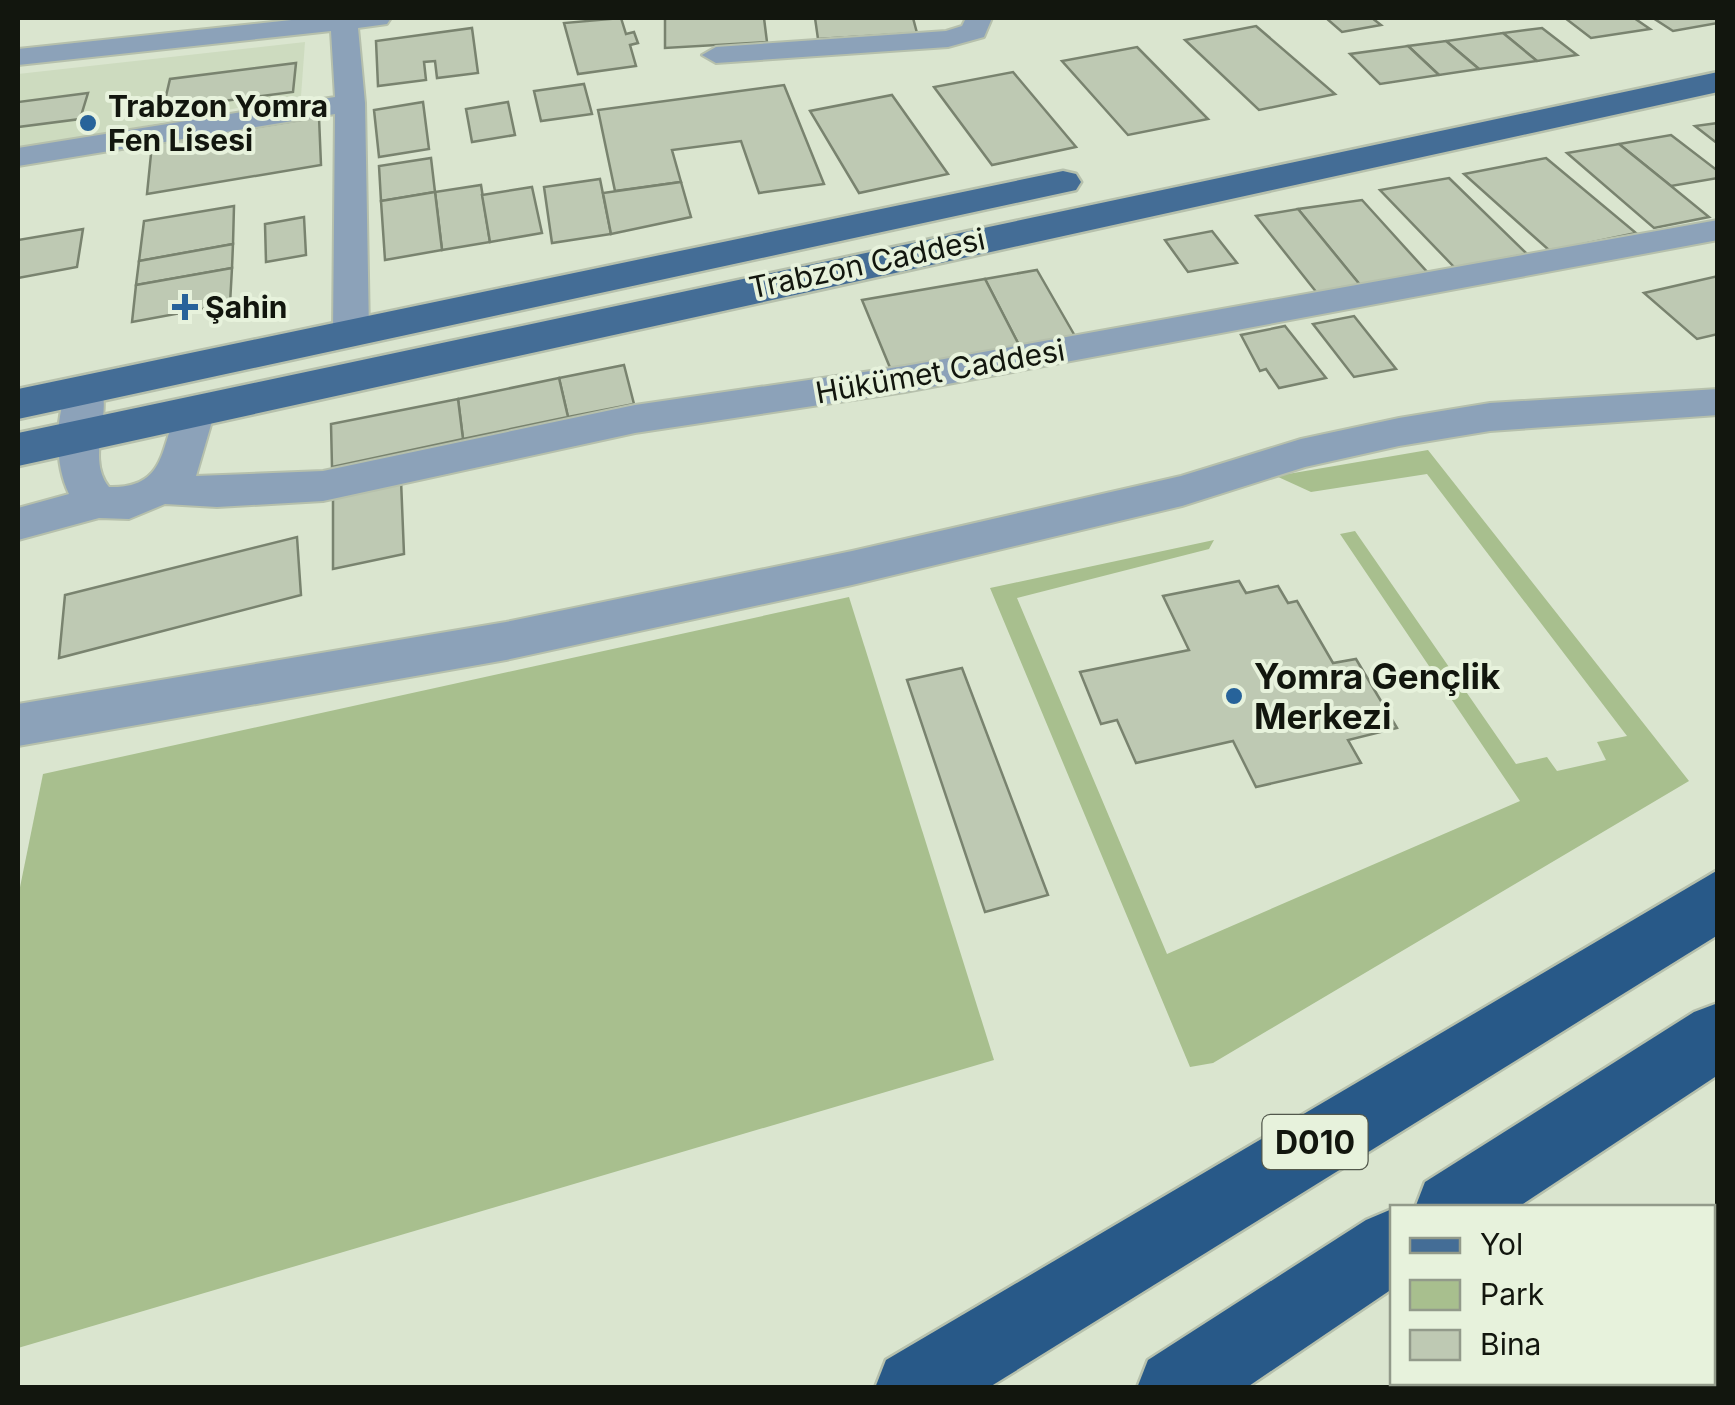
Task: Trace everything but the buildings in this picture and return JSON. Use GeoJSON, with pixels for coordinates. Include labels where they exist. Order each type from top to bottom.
{"type":"FeatureCollection","features":[{"type":"Feature","properties":{"kind":"highway","name":"D010"},"geometry":{"type":"LineString","coordinates":[[914,1388],[1718,900]]}},
{"type":"Feature","properties":{"kind":"highway"},"geometry":{"type":"LineString","coordinates":[[1456,1205],[1718,1036]]}},
{"type":"Feature","properties":{"kind":"highway"},"geometry":{"type":"LineString","coordinates":[[1176,1388],[1390,1247]]}},
{"type":"Feature","properties":{"kind":"main road"},"geometry":{"type":"LineString","coordinates":[[1400,114],[1718,49]]}},
{"type":"Feature","properties":{"kind":"main road","name":"Trabzon Caddesi"},"geometry":{"type":"LineString","coordinates":[[18,450],[1718,82]]}},
{"type":"Feature","properties":{"kind":"main road","name":"Trabzon Caddesi"},"geometry":{"type":"LineString","coordinates":[[18,404],[1106,174]]}},
{"type":"Feature","properties":{"kind":"street"},"geometry":{"type":"LineString","coordinates":[[18,57],[378,18]]}},
{"type":"Feature","properties":{"kind":"street"},"geometry":{"type":"LineString","coordinates":[[716,55],[948,40],[974,31],[979,18]]}},
{"type":"Feature","properties":{"kind":"street"},"geometry":{"type":"LineString","coordinates":[[344,22],[350,103],[351,334]]}},
{"type":"Feature","properties":{"kind":"street"},"geometry":{"type":"LineString","coordinates":[[18,157],[350,103]]}},
{"type":"Feature","properties":{"kind":"street","name":"Hükümet Caddesi"},"geometry":{"type":"LineString","coordinates":[[18,524],[98,502],[129,502],[161,489],[217,492],[323,486],[636,419],[905,379],[1718,230]]}},
{"type":"Feature","properties":{"kind":"street"},"geometry":{"type":"LineString","coordinates":[[85,390],[77,438],[84,488],[98,502]]}},
{"type":"Feature","properties":{"kind":"street"},"geometry":{"type":"LineString","coordinates":[[18,725],[506,641],[852,568],[1182,491],[1301,453],[1399,432],[1490,417],[1718,402]]}},
{"type":"Feature","properties":{"kind":"street"},"geometry":{"type":"LineString","coordinates":[[161,489],[180,468],[196,411]]}},
{"type":"Feature","properties":{"kind":"shaded area","name":"Trabzon Yomra Fen Lisesi"},"geometry":{"type":"Polygon","coordinates":[[[305,42],[301,96],[18,150],[18,74],[305,42]]]}},
{"type":"Feature","properties":{"kind":"green space"},"geometry":{"type":"Polygon","coordinates":[[[1428,450],[1689,781],[1213,1063],[1190,1067],[990,588],[1214,540],[1209,549],[1017,598],[1167,954],[1520,801],[1340,534],[1355,531],[1516,764],[1547,757],[1557,771],[1606,760],[1597,742],[1627,736],[1427,474],[1311,492],[1276,476],[1428,450]]]}},
{"type":"Feature","properties":{"kind":"green space"},"geometry":{"type":"Polygon","coordinates":[[[849,597],[994,1060],[18,1348],[18,897],[43,774],[849,597]]]}},
{"type":"Feature","properties":{"kind":"place","name":"Trabzon Yomra Fen Lisesi"},"geometry":{"type":"Point","coordinates":[88,123]}},
{"type":"Feature","properties":{"kind":"place","name":"Şahin"},"geometry":{"type":"Point","coordinates":[185,307]}},
{"type":"Feature","properties":{"kind":"place","name":"Yomra Gençlik Merkezi"},"geometry":{"type":"Point","coordinates":[1234,696]}}]}
